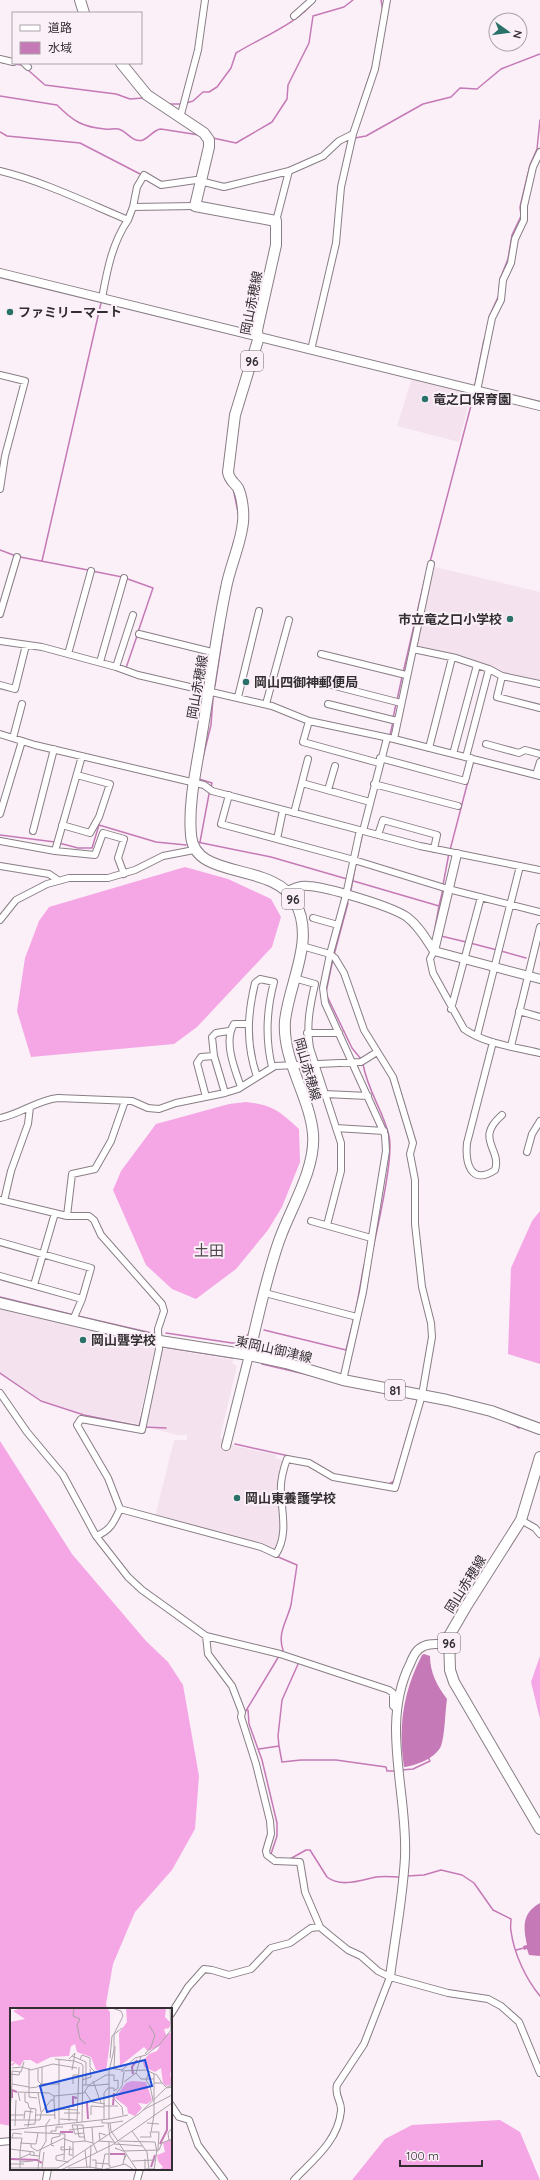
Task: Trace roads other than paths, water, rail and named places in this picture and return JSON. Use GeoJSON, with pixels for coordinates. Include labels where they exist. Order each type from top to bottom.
{"type":"FeatureCollection","features":[{"type":"Feature","properties":{"kind":"main road"},"geometry":{"type":"LineString","coordinates":[[80,0],[84,12]]}},
{"type":"Feature","properties":{"kind":"main road"},"geometry":{"type":"LineString","coordinates":[[122,64],[148,94],[180,118],[204,133],[209,140],[209,147],[195,206],[276,222]]}},
{"type":"Feature","properties":{"kind":"main road","name":"岡山赤穂線"},"geometry":{"type":"LineString","coordinates":[[249,1354],[278,1243],[311,1156],[313,1134],[286,1042],[285,1022],[304,933],[301,917],[295,900],[287,892],[264,877],[212,863],[204,859],[194,850],[190,830],[194,783],[226,587],[243,522],[239,491],[229,478],[228,472],[234,421],[258,337],[276,245],[276,222]]}},
{"type":"Feature","properties":{"kind":"main road","name":"東岡山御津線"},"geometry":{"type":"LineString","coordinates":[[0,1303],[75,1317],[160,1341],[249,1354],[343,1380],[422,1395],[491,1411],[540,1429]]}},
{"type":"Feature","properties":{"kind":"main road","name":"岡山赤穂線"},"geometry":{"type":"LineString","coordinates":[[540,1457],[521,1520],[466,1605],[451,1632],[448,1645],[450,1670],[454,1682],[540,1829]]}},
{"type":"Feature","properties":{"kind":"street"},"geometry":{"type":"LineString","coordinates":[[180,118],[198,50],[205,0]]}},
{"type":"Feature","properties":{"kind":"street"},"geometry":{"type":"LineString","coordinates":[[311,350],[336,242],[341,186],[353,134],[375,69],[387,0]]}},
{"type":"Feature","properties":{"kind":"street"},"geometry":{"type":"LineString","coordinates":[[294,16],[308,1]]}},
{"type":"Feature","properties":{"kind":"street"},"geometry":{"type":"LineString","coordinates":[[0,59],[12,62]]}},
{"type":"Feature","properties":{"kind":"street"},"geometry":{"type":"LineString","coordinates":[[102,298],[112,253],[122,228],[128,220],[133,207],[136,187],[143,177],[162,186],[189,180],[224,186],[288,171],[323,156],[339,142],[353,134]]}},
{"type":"Feature","properties":{"kind":"street"},"geometry":{"type":"LineString","coordinates":[[477,391],[492,318],[501,300],[503,280],[511,263],[515,239],[524,220],[524,206],[533,167],[540,152]]}},
{"type":"Feature","properties":{"kind":"street"},"geometry":{"type":"LineString","coordinates":[[0,171],[31,179],[60,190],[128,220]]}},
{"type":"Feature","properties":{"kind":"street"},"geometry":{"type":"LineString","coordinates":[[276,222],[288,171]]}},
{"type":"Feature","properties":{"kind":"street"},"geometry":{"type":"LineString","coordinates":[[133,207],[195,206]]}},
{"type":"Feature","properties":{"kind":"street"},"geometry":{"type":"LineString","coordinates":[[0,273],[540,406]]}},
{"type":"Feature","properties":{"kind":"street"},"geometry":{"type":"LineString","coordinates":[[0,374],[25,381],[3,456],[0,489]]}},
{"type":"Feature","properties":{"kind":"street"},"geometry":{"type":"LineString","coordinates":[[0,614],[17,557]]}},
{"type":"Feature","properties":{"kind":"street"},"geometry":{"type":"LineString","coordinates":[[394,739],[394,720],[404,675],[413,649],[431,564]]}},
{"type":"Feature","properties":{"kind":"street"},"geometry":{"type":"LineString","coordinates":[[68,654],[91,571]]}},
{"type":"Feature","properties":{"kind":"street"},"geometry":{"type":"LineString","coordinates":[[100,662],[124,578]]}},
{"type":"Feature","properties":{"kind":"street"},"geometry":{"type":"LineString","coordinates":[[238,697],[259,611]]}},
{"type":"Feature","properties":{"kind":"street"},"geometry":{"type":"LineString","coordinates":[[116,666],[133,615]]}},
{"type":"Feature","properties":{"kind":"street"},"geometry":{"type":"LineString","coordinates":[[266,704],[289,620]]}},
{"type":"Feature","properties":{"kind":"street"},"geometry":{"type":"LineString","coordinates":[[139,634],[216,653]]}},
{"type":"Feature","properties":{"kind":"street"},"geometry":{"type":"LineString","coordinates":[[0,641],[68,654],[116,666],[138,675],[266,704],[309,721],[394,739],[538,775],[540,762]]}},
{"type":"Feature","properties":{"kind":"street"},"geometry":{"type":"LineString","coordinates":[[0,685],[15,689],[26,645]]}},
{"type":"Feature","properties":{"kind":"street"},"geometry":{"type":"LineString","coordinates":[[413,649],[477,665],[502,676],[540,684]]}},
{"type":"Feature","properties":{"kind":"street"},"geometry":{"type":"LineString","coordinates":[[321,654],[404,675]]}},
{"type":"Feature","properties":{"kind":"street"},"geometry":{"type":"LineString","coordinates":[[429,748],[452,658]]}},
{"type":"Feature","properties":{"kind":"street"},"geometry":{"type":"LineString","coordinates":[[453,754],[477,665]]}},
{"type":"Feature","properties":{"kind":"street"},"geometry":{"type":"LineString","coordinates":[[309,721],[303,742],[465,781],[489,669]]}},
{"type":"Feature","properties":{"kind":"street"},"geometry":{"type":"LineString","coordinates":[[502,676],[497,697],[540,708]]}},
{"type":"Feature","properties":{"kind":"street"},"geometry":{"type":"LineString","coordinates":[[326,684],[398,703]]}},
{"type":"Feature","properties":{"kind":"street"},"geometry":{"type":"LineString","coordinates":[[13,738],[22,704]]}},
{"type":"Feature","properties":{"kind":"street"},"geometry":{"type":"LineString","coordinates":[[328,704],[394,720]]}},
{"type":"Feature","properties":{"kind":"street"},"geometry":{"type":"LineString","coordinates":[[0,734],[22,741],[204,785],[212,791],[361,831],[452,853],[540,870]]}},
{"type":"Feature","properties":{"kind":"street"},"geometry":{"type":"LineString","coordinates":[[343,1380],[371,1238],[386,1151],[384,1131],[323,996],[338,925],[349,880],[356,860],[361,831],[386,738]]}},
{"type":"Feature","properties":{"kind":"street"},"geometry":{"type":"LineString","coordinates":[[0,814],[22,741]]}},
{"type":"Feature","properties":{"kind":"street"},"geometry":{"type":"LineString","coordinates":[[486,744],[520,753],[525,750],[540,754]]}},
{"type":"Feature","properties":{"kind":"street"},"geometry":{"type":"LineString","coordinates":[[33,831],[54,749]]}},
{"type":"Feature","properties":{"kind":"street"},"geometry":{"type":"LineString","coordinates":[[55,851],[82,756]]}},
{"type":"Feature","properties":{"kind":"street"},"geometry":{"type":"LineString","coordinates":[[294,813],[308,759]]}},
{"type":"Feature","properties":{"kind":"street"},"geometry":{"type":"LineString","coordinates":[[328,790],[335,766]]}},
{"type":"Feature","properties":{"kind":"street"},"geometry":{"type":"LineString","coordinates":[[62,824],[90,833],[99,817],[110,784],[77,775]]}},
{"type":"Feature","properties":{"kind":"street"},"geometry":{"type":"LineString","coordinates":[[302,783],[370,802]]}},
{"type":"Feature","properties":{"kind":"street"},"geometry":{"type":"LineString","coordinates":[[374,784],[458,806]]}},
{"type":"Feature","properties":{"kind":"street"},"geometry":{"type":"LineString","coordinates":[[229,795],[221,824],[356,860],[445,888],[540,912]]}},
{"type":"Feature","properties":{"kind":"street"},"geometry":{"type":"LineString","coordinates":[[277,839],[284,810]]}},
{"type":"Feature","properties":{"kind":"street"},"geometry":{"type":"LineString","coordinates":[[378,835],[383,820],[437,835],[434,849]]}},
{"type":"Feature","properties":{"kind":"street"},"geometry":{"type":"LineString","coordinates":[[0,842],[55,851],[95,855],[103,832],[124,839],[118,858],[124,874]]}},
{"type":"Feature","properties":{"kind":"street"},"geometry":{"type":"LineString","coordinates":[[0,920],[16,900],[58,880],[69,878],[108,878],[124,874],[162,856],[194,850]]}},
{"type":"Feature","properties":{"kind":"street"},"geometry":{"type":"LineString","coordinates":[[452,853],[434,951],[430,959],[433,973],[451,1008],[464,1029],[493,1042],[540,1053]]}},
{"type":"Feature","properties":{"kind":"street"},"geometry":{"type":"LineString","coordinates":[[0,866],[49,874],[58,880]]}},
{"type":"Feature","properties":{"kind":"street"},"geometry":{"type":"LineString","coordinates":[[477,1036],[520,866]]}},
{"type":"Feature","properties":{"kind":"street"},"geometry":{"type":"LineString","coordinates":[[287,892],[295,887],[308,886],[346,895],[388,908],[407,918],[417,927],[434,951],[540,979]]}},
{"type":"Feature","properties":{"kind":"street"},"geometry":{"type":"LineString","coordinates":[[451,1008],[481,897]]}},
{"type":"Feature","properties":{"kind":"street"},"geometry":{"type":"LineString","coordinates":[[313,918],[338,925]]}},
{"type":"Feature","properties":{"kind":"street"},"geometry":{"type":"LineString","coordinates":[[511,1046],[540,927]]}},
{"type":"Feature","properties":{"kind":"street"},"geometry":{"type":"LineString","coordinates":[[120,1509],[261,1547],[276,1554],[283,1535],[284,1521],[281,1484],[287,1460],[310,1463],[333,1477],[395,1488],[422,1395],[432,1337],[431,1323],[422,1287],[415,1224],[415,1180],[410,1154],[413,1143],[393,1076],[364,1030],[344,973],[332,956],[302,946]]}},
{"type":"Feature","properties":{"kind":"street"},"geometry":{"type":"LineString","coordinates":[[294,978],[315,984],[307,1019],[307,1033],[315,1064],[341,1143],[340,1171],[327,1225]]}},
{"type":"Feature","properties":{"kind":"street"},"geometry":{"type":"LineString","coordinates":[[257,1076],[248,1043],[248,1024],[255,983],[260,979],[274,982],[267,1011],[266,1031],[272,1068]]}},
{"type":"Feature","properties":{"kind":"street"},"geometry":{"type":"LineString","coordinates":[[519,1011],[540,1017]]}},
{"type":"Feature","properties":{"kind":"street"},"geometry":{"type":"LineString","coordinates":[[241,1087],[232,1054],[229,1031],[234,1024],[248,1024]]}},
{"type":"Feature","properties":{"kind":"street"},"geometry":{"type":"LineString","coordinates":[[225,1093],[214,1056],[212,1037],[216,1033],[229,1031]]}},
{"type":"Feature","properties":{"kind":"street"},"geometry":{"type":"LineString","coordinates":[[307,1033],[339,1033]]}},
{"type":"Feature","properties":{"kind":"street"},"geometry":{"type":"LineString","coordinates":[[493,1042],[467,1143],[466,1153],[469,1163],[473,1173],[477,1176],[482,1176],[495,1170],[496,1161],[489,1139],[492,1125],[502,1115]]}},
{"type":"Feature","properties":{"kind":"street"},"geometry":{"type":"LineString","coordinates":[[0,1118],[12,1116],[47,1099],[58,1098],[132,1101],[148,1108],[159,1109],[176,1103],[225,1093],[241,1087],[272,1068],[292,1064],[363,1062],[377,1052]]}},
{"type":"Feature","properties":{"kind":"street"},"geometry":{"type":"LineString","coordinates":[[206,1097],[197,1063],[201,1057],[214,1056]]}},
{"type":"Feature","properties":{"kind":"street"},"geometry":{"type":"LineString","coordinates":[[325,1094],[368,1096]]}},
{"type":"Feature","properties":{"kind":"street"},"geometry":{"type":"LineString","coordinates":[[67,1216],[72,1174],[95,1169],[111,1141],[124,1101]]}},
{"type":"Feature","properties":{"kind":"street"},"geometry":{"type":"LineString","coordinates":[[30,1107],[28,1124],[10,1171],[1,1202],[67,1216],[89,1216],[94,1220],[101,1235],[162,1304],[164,1311],[158,1329],[160,1341],[142,1430],[81,1419],[78,1421],[78,1428],[108,1478],[120,1509],[112,1526],[107,1531],[96,1536]]}},
{"type":"Feature","properties":{"kind":"street"},"geometry":{"type":"LineString","coordinates":[[527,1152],[532,1134],[540,1121]]}},
{"type":"Feature","properties":{"kind":"street"},"geometry":{"type":"LineString","coordinates":[[336,1128],[384,1131]]}},
{"type":"Feature","properties":{"kind":"street"},"geometry":{"type":"LineString","coordinates":[[34,1285],[55,1213]]}},
{"type":"Feature","properties":{"kind":"street"},"geometry":{"type":"LineString","coordinates":[[311,1221],[371,1238]]}},
{"type":"Feature","properties":{"kind":"street"},"geometry":{"type":"LineString","coordinates":[[0,1242],[91,1268],[75,1317]]}},
{"type":"Feature","properties":{"kind":"street"},"geometry":{"type":"LineString","coordinates":[[0,1276],[82,1299]]}},
{"type":"Feature","properties":{"kind":"street"},"geometry":{"type":"LineString","coordinates":[[265,1293],[355,1317]]}},
{"type":"Feature","properties":{"kind":"street"},"geometry":{"type":"LineString","coordinates":[[226,1446],[249,1354]]}},
{"type":"Feature","properties":{"kind":"street"},"geometry":{"type":"LineString","coordinates":[[0,1394],[27,1432],[63,1475],[96,1536],[128,1577],[142,1590],[206,1636],[281,1654],[390,1690],[393,1693],[393,1706],[398,1709]]}},
{"type":"Feature","properties":{"kind":"street"},"geometry":{"type":"LineString","coordinates":[[521,1520],[535,1528],[540,1534]]}},
{"type":"Feature","properties":{"kind":"street"},"geometry":{"type":"LineString","coordinates":[[206,1636],[208,1654],[232,1686],[242,1712],[241,1717],[256,1764],[270,1821],[271,1834],[266,1851],[267,1855],[275,1861],[300,1862],[305,1892],[320,1927],[378,1971],[390,1977],[448,1993],[488,1998],[502,2006],[519,2022],[540,2073]]}},
{"type":"Feature","properties":{"kind":"street"},"geometry":{"type":"LineString","coordinates":[[294,2180],[324,2151],[338,2127],[342,2109],[335,2091],[337,2085],[364,2044],[390,1977],[402,1877],[405,1835],[396,1743],[398,1709],[407,1670],[416,1653],[424,1646],[448,1645]]}},
{"type":"Feature","properties":{"kind":"street"},"geometry":{"type":"LineString","coordinates":[[172,2012],[188,1987],[204,1969],[229,1975],[251,1969],[271,1948],[290,1943],[311,1928],[320,1927]]}},
{"type":"Feature","properties":{"kind":"street"},"geometry":{"type":"LineString","coordinates":[[172,2106],[179,2117],[189,2120],[198,2145],[224,2180]]}},
{"type":"Feature","properties":{"kind":"street"},"geometry":{"type":"LineString","coordinates":[[0,2142],[10,2141]]}},
{"type":"Feature","properties":{"kind":"street"},"geometry":{"type":"LineString","coordinates":[[46,2180],[48,2170]]}},
{"type":"Feature","properties":{"kind":"street"},"geometry":{"type":"LineString","coordinates":[[137,2180],[140,2170]]}},
{"type":"Feature","properties":{"kind":"water"},"geometry":{"type":"Polygon","coordinates":[[[424,1654],[430,1656],[431,1668],[435,1679],[447,1699],[443,1736],[441,1746],[430,1758],[414,1765],[404,1767],[402,1752],[402,1723],[406,1696],[410,1682],[422,1655],[424,1654]]]}},
{"type":"Feature","properties":{"kind":"water"},"geometry":{"type":"Polygon","coordinates":[[[540,1903],[540,1956],[529,1955],[527,1949],[524,1950],[523,1946],[527,1945],[525,1921],[530,1911],[540,1903]]]}},
{"type":"Feature","properties":{"kind":"waterway"},"geometry":{"type":"LineString","coordinates":[[186,103],[193,101],[203,92],[209,92],[217,87],[231,68],[236,53],[289,23],[299,16],[315,0]]}},
{"type":"Feature","properties":{"kind":"waterway"},"geometry":{"type":"LineString","coordinates":[[213,138],[236,143],[272,122],[287,99],[288,85],[309,43],[313,16],[344,7],[353,0]]}},
{"type":"Feature","properties":{"kind":"waterway"},"geometry":{"type":"LineString","coordinates":[[381,0],[383,11]]}},
{"type":"Feature","properties":{"kind":"waterway"},"geometry":{"type":"LineString","coordinates":[[355,138],[366,136],[423,104],[451,97],[460,88],[477,89],[501,69],[540,54]]}},
{"type":"Feature","properties":{"kind":"waterway"},"geometry":{"type":"LineString","coordinates":[[0,62],[4,63]]}},
{"type":"Feature","properties":{"kind":"waterway"},"geometry":{"type":"LineString","coordinates":[[14,64],[22,65]]}},
{"type":"Feature","properties":{"kind":"waterway"},"geometry":{"type":"LineString","coordinates":[[359,107],[373,65]]}},
{"type":"Feature","properties":{"kind":"waterway"},"geometry":{"type":"LineString","coordinates":[[28,70],[45,85],[116,94],[130,99],[143,98]]}},
{"type":"Feature","properties":{"kind":"waterway"},"geometry":{"type":"LineString","coordinates":[[0,96],[57,105],[73,119],[84,125],[97,128],[119,129],[124,131],[133,139],[139,141],[161,129],[199,135]]}},
{"type":"Feature","properties":{"kind":"waterway"},"geometry":{"type":"LineString","coordinates":[[168,104],[181,104]]}},
{"type":"Feature","properties":{"kind":"waterway"},"geometry":{"type":"LineString","coordinates":[[489,317],[499,295],[500,279],[508,259],[512,235],[521,216],[520,207],[530,165],[537,149],[540,120]]}},
{"type":"Feature","properties":{"kind":"waterway"},"geometry":{"type":"LineString","coordinates":[[0,132],[7,136],[80,143],[142,175]]}},
{"type":"Feature","properties":{"kind":"waterway"},"geometry":{"type":"LineString","coordinates":[[263,181],[284,175]]}},
{"type":"Feature","properties":{"kind":"waterway"},"geometry":{"type":"LineString","coordinates":[[160,187],[174,186]]}},
{"type":"Feature","properties":{"kind":"waterway"},"geometry":{"type":"LineString","coordinates":[[42,561],[101,303]]}},
{"type":"Feature","properties":{"kind":"waterway"},"geometry":{"type":"LineString","coordinates":[[475,385],[484,340]]}},
{"type":"Feature","properties":{"kind":"waterway"},"geometry":{"type":"LineString","coordinates":[[430,562],[474,394]]}},
{"type":"Feature","properties":{"kind":"waterway"},"geometry":{"type":"LineString","coordinates":[[233,488],[239,517]]}},
{"type":"Feature","properties":{"kind":"waterway"},"geometry":{"type":"LineString","coordinates":[[231,552],[234,541]]}},
{"type":"Feature","properties":{"kind":"waterway"},"geometry":{"type":"LineString","coordinates":[[0,550],[16,556]]}},
{"type":"Feature","properties":{"kind":"waterway"},"geometry":{"type":"LineString","coordinates":[[20,557],[88,570]]}},
{"type":"Feature","properties":{"kind":"waterway"},"geometry":{"type":"LineString","coordinates":[[92,571],[122,577]]}},
{"type":"Feature","properties":{"kind":"waterway"},"geometry":{"type":"LineString","coordinates":[[403,673],[426,574]]}},
{"type":"Feature","properties":{"kind":"waterway"},"geometry":{"type":"LineString","coordinates":[[125,578],[153,588],[138,632]]}},
{"type":"Feature","properties":{"kind":"waterway"},"geometry":{"type":"LineString","coordinates":[[215,686],[224,627]]}},
{"type":"Feature","properties":{"kind":"waterway"},"geometry":{"type":"LineString","coordinates":[[126,668],[137,636]]}},
{"type":"Feature","properties":{"kind":"waterway"},"geometry":{"type":"LineString","coordinates":[[397,700],[402,677]]}},
{"type":"Feature","properties":{"kind":"waterway"},"geometry":{"type":"LineString","coordinates":[[202,761],[211,725],[213,698]]}},
{"type":"Feature","properties":{"kind":"waterway"},"geometry":{"type":"LineString","coordinates":[[393,718],[396,704]]}},
{"type":"Feature","properties":{"kind":"waterway"},"geometry":{"type":"LineString","coordinates":[[390,735],[393,722]]}},
{"type":"Feature","properties":{"kind":"waterway"},"geometry":{"type":"LineString","coordinates":[[450,850],[473,762],[540,779]]}},
{"type":"Feature","properties":{"kind":"waterway"},"geometry":{"type":"LineString","coordinates":[[199,779],[212,783],[211,787]]}},
{"type":"Feature","properties":{"kind":"waterway"},"geometry":{"type":"LineString","coordinates":[[200,842],[209,794]]}},
{"type":"Feature","properties":{"kind":"waterway"},"geometry":{"type":"LineString","coordinates":[[59,843],[78,848],[92,848],[99,825],[156,842],[186,845]]}},
{"type":"Feature","properties":{"kind":"waterway"},"geometry":{"type":"LineString","coordinates":[[0,835],[55,842]]}},
{"type":"Feature","properties":{"kind":"waterway"},"geometry":{"type":"LineString","coordinates":[[357,859],[362,836]]}},
{"type":"Feature","properties":{"kind":"waterway"},"geometry":{"type":"LineString","coordinates":[[197,842],[271,857],[347,879]]}},
{"type":"Feature","properties":{"kind":"waterway"},"geometry":{"type":"LineString","coordinates":[[443,885],[449,853]]}},
{"type":"Feature","properties":{"kind":"waterway"},"geometry":{"type":"LineString","coordinates":[[351,890],[356,863]]}},
{"type":"Feature","properties":{"kind":"waterway"},"geometry":{"type":"LineString","coordinates":[[350,880],[439,906],[443,889]]}},
{"type":"Feature","properties":{"kind":"waterway"},"geometry":{"type":"LineString","coordinates":[[334,955],[348,903]]}},
{"type":"Feature","properties":{"kind":"waterway"},"geometry":{"type":"LineString","coordinates":[[434,934],[439,906]]}},
{"type":"Feature","properties":{"kind":"waterway"},"geometry":{"type":"LineString","coordinates":[[441,936],[466,942]]}},
{"type":"Feature","properties":{"kind":"waterway"},"geometry":{"type":"LineString","coordinates":[[470,943],[497,950]]}},
{"type":"Feature","properties":{"kind":"waterway"},"geometry":{"type":"LineString","coordinates":[[501,951],[526,958]]}},
{"type":"Feature","properties":{"kind":"waterway"},"geometry":{"type":"LineString","coordinates":[[326,992],[333,959]]}},
{"type":"Feature","properties":{"kind":"waterway"},"geometry":{"type":"LineString","coordinates":[[327,996],[352,1048],[361,1059]]}},
{"type":"Feature","properties":{"kind":"waterway"},"geometry":{"type":"LineString","coordinates":[[363,1064],[368,1083],[383,1118],[389,1136],[390,1145],[385,1191],[373,1248]]}},
{"type":"Feature","properties":{"kind":"waterway"},"geometry":{"type":"LineString","coordinates":[[355,1315],[364,1265]]}},
{"type":"Feature","properties":{"kind":"waterway"},"geometry":{"type":"LineString","coordinates":[[0,1297],[74,1315]]}},
{"type":"Feature","properties":{"kind":"waterway"},"geometry":{"type":"LineString","coordinates":[[78,1316],[156,1334]]}},
{"type":"Feature","properties":{"kind":"waterway"},"geometry":{"type":"LineString","coordinates":[[264,1330],[346,1350],[354,1318]]}},
{"type":"Feature","properties":{"kind":"waterway"},"geometry":{"type":"LineString","coordinates":[[166,1333],[232,1343],[237,1343],[250,1333]]}},
{"type":"Feature","properties":{"kind":"waterway"},"geometry":{"type":"LineString","coordinates":[[164,1347],[233,1358]]}},
{"type":"Feature","properties":{"kind":"waterway"},"geometry":{"type":"LineString","coordinates":[[262,1364],[309,1375]]}},
{"type":"Feature","properties":{"kind":"waterway"},"geometry":{"type":"LineString","coordinates":[[0,1373],[41,1401],[84,1415],[139,1426],[145,1403]]}},
{"type":"Feature","properties":{"kind":"waterway"},"geometry":{"type":"LineString","coordinates":[[356,1387],[367,1390]]}},
{"type":"Feature","properties":{"kind":"waterway"},"geometry":{"type":"LineString","coordinates":[[375,1391],[415,1399]]}},
{"type":"Feature","properties":{"kind":"waterway"},"geometry":{"type":"LineString","coordinates":[[382,1483],[389,1484],[394,1481],[411,1422]]}},
{"type":"Feature","properties":{"kind":"waterway"},"geometry":{"type":"LineString","coordinates":[[509,1422],[519,1428]]}},
{"type":"Feature","properties":{"kind":"waterway"},"geometry":{"type":"LineString","coordinates":[[144,1427],[166,1428]]}},
{"type":"Feature","properties":{"kind":"waterway"},"geometry":{"type":"LineString","coordinates":[[235,1444],[289,1456]]}},
{"type":"Feature","properties":{"kind":"waterway"},"geometry":{"type":"LineString","coordinates":[[309,1460],[318,1465]]}},
{"type":"Feature","properties":{"kind":"waterway"},"geometry":{"type":"LineString","coordinates":[[108,1472],[122,1506]]}},
{"type":"Feature","properties":{"kind":"waterway"},"geometry":{"type":"LineString","coordinates":[[124,1512],[168,1525]]}},
{"type":"Feature","properties":{"kind":"waterway"},"geometry":{"type":"LineString","coordinates":[[251,1547],[261,1550]]}},
{"type":"Feature","properties":{"kind":"waterway"},"geometry":{"type":"LineString","coordinates":[[276,1556],[297,1565],[291,1605],[283,1627],[281,1638],[282,1653]]}},
{"type":"Feature","properties":{"kind":"waterway"},"geometry":{"type":"LineString","coordinates":[[244,1714],[279,1656]]}},
{"type":"Feature","properties":{"kind":"waterway"},"geometry":{"type":"LineString","coordinates":[[279,1746],[278,1736],[282,1700],[299,1662]]}},
{"type":"Feature","properties":{"kind":"waterway"},"geometry":{"type":"LineString","coordinates":[[248,1710],[249,1724],[262,1760],[277,1823],[277,1836],[271,1854]]}},
{"type":"Feature","properties":{"kind":"waterway"},"geometry":{"type":"LineString","coordinates":[[259,1749],[279,1746],[282,1762],[301,1760],[336,1760],[386,1767],[387,1771],[396,1771]]}},
{"type":"Feature","properties":{"kind":"waterway"},"geometry":{"type":"LineString","coordinates":[[402,1770],[413,1769],[430,1761],[428,1757]]}},
{"type":"Feature","properties":{"kind":"waterway"},"geometry":{"type":"LineString","coordinates":[[290,1859],[306,1850],[310,1850],[327,1877],[338,1882],[345,1883],[376,1877],[401,1877]]}},
{"type":"Feature","properties":{"kind":"waterway"},"geometry":{"type":"LineString","coordinates":[[407,1876],[424,1875],[441,1870],[462,1875],[474,1883],[493,1910],[511,1919],[511,1930],[518,1957],[525,1974],[540,1996]]}},
{"type":"Feature","properties":{"kind":"waterway"},"geometry":{"type":"LineString","coordinates":[[516,1950],[524,1948]]}},
{"type":"Feature","properties":{"kind":"place","name":"ファミリーマート"},"geometry":{"type":"Point","coordinates":[10,312]}},
{"type":"Feature","properties":{"kind":"place","name":"竜之口保育園"},"geometry":{"type":"Point","coordinates":[425,399]}},
{"type":"Feature","properties":{"kind":"place","name":"市立竜之口小学校"},"geometry":{"type":"Point","coordinates":[510,619]}},
{"type":"Feature","properties":{"kind":"place","name":"岡山四御神郵便局"},"geometry":{"type":"Point","coordinates":[246,682]}},
{"type":"Feature","properties":{"kind":"place","name":"岡山聾学校"},"geometry":{"type":"Point","coordinates":[83,1340]}},
{"type":"Feature","properties":{"kind":"place","name":"岡山東養護学校"},"geometry":{"type":"Point","coordinates":[237,1498]}},
{"type":"Feature","properties":{"kind":"district","name":"土田"},"geometry":{"type":"Point","coordinates":[209,1250]}}]}
